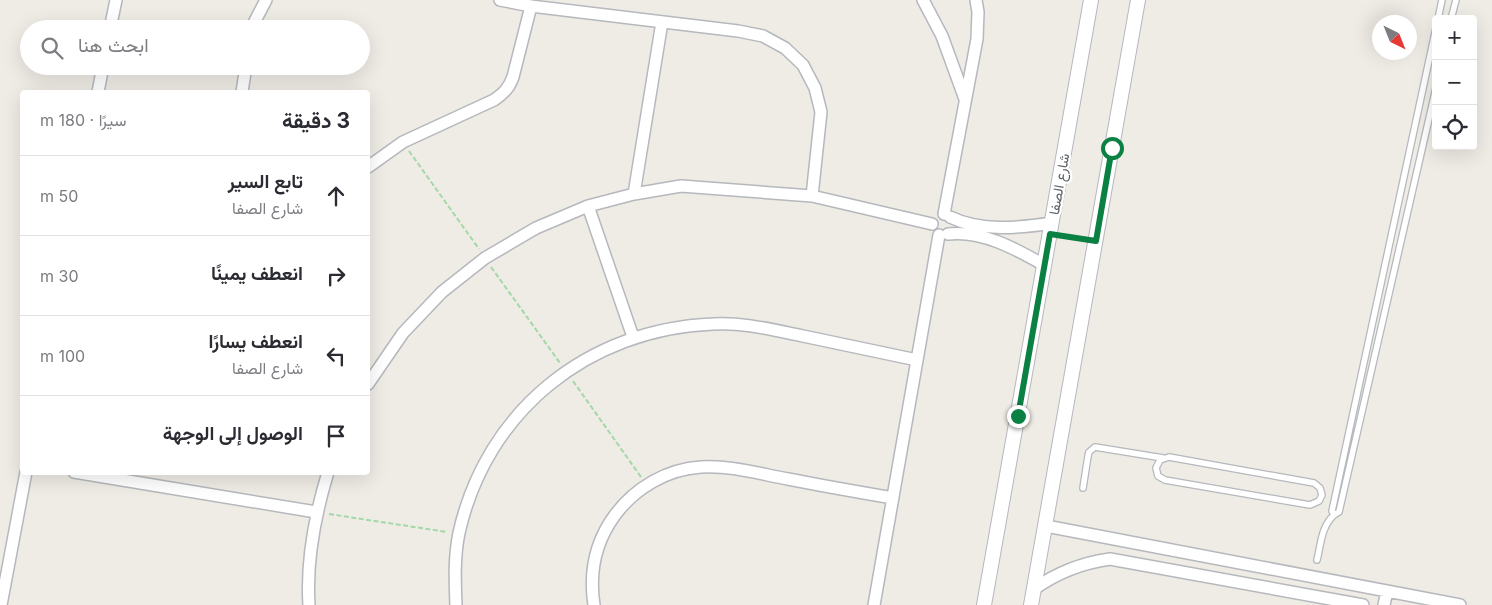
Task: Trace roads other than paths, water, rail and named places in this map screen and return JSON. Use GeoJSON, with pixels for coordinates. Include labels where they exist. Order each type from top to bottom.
{"type":"FeatureCollection","features":[{"type":"Feature","properties":{"kind":"street"},"geometry":{"type":"LineString","coordinates":[[112,20],[116,0]]}},
{"type":"Feature","properties":{"kind":"street"},"geometry":{"type":"LineString","coordinates":[[256,20],[266,0]]}},
{"type":"Feature","properties":{"kind":"street"},"geometry":{"type":"LineString","coordinates":[[500,0],[531,6],[738,31],[763,36],[785,48],[803,66],[815,88],[821,112],[812,196]]}},
{"type":"Feature","properties":{"kind":"street"},"geometry":{"type":"LineString","coordinates":[[923,0],[942,36],[965,100]]}},
{"type":"Feature","properties":{"kind":"street"},"geometry":{"type":"LineString","coordinates":[[874,605],[917,360],[944,235],[954,226],[947,215],[965,100],[977,39],[978,12],[976,0]]}},
{"type":"Feature","properties":{"kind":"street","name":"شارع الصفا"},"geometry":{"type":"LineString","coordinates":[[984,605],[1091,0]]}},
{"type":"Feature","properties":{"kind":"street"},"geometry":{"type":"LineString","coordinates":[[1031,605],[1138,0]]}},
{"type":"Feature","properties":{"kind":"street"},"geometry":{"type":"LineString","coordinates":[[370,166],[403,142],[459,117],[503,94],[509,86],[512,77],[531,6]]}},
{"type":"Feature","properties":{"kind":"street"},"geometry":{"type":"LineString","coordinates":[[634,194],[662,22]]}},
{"type":"Feature","properties":{"kind":"street"},"geometry":{"type":"LineString","coordinates":[[98,90],[101,75]]}},
{"type":"Feature","properties":{"kind":"street"},"geometry":{"type":"LineString","coordinates":[[242,90],[245,75]]}},
{"type":"Feature","properties":{"kind":"street"},"geometry":{"type":"LineString","coordinates":[[370,378],[403,333],[442,292],[485,258],[536,228],[588,206],[634,194],[681,186],[812,196],[932,224]]}},
{"type":"Feature","properties":{"kind":"street"},"geometry":{"type":"LineString","coordinates":[[588,206],[633,337]]}},
{"type":"Feature","properties":{"kind":"street"},"geometry":{"type":"LineString","coordinates":[[1044,265],[1005,244],[964,234],[944,235],[934,231],[932,224],[937,216],[947,215],[965,222],[1001,227],[1051,229]]}},
{"type":"Feature","properties":{"kind":"street"},"geometry":{"type":"LineString","coordinates":[[456,605],[454,566],[459,534],[470,496],[486,459],[508,426],[535,396],[566,371],[598,352],[633,337],[673,327],[715,323],[756,327],[917,360]]}},
{"type":"Feature","properties":{"kind":"street"},"geometry":{"type":"LineString","coordinates":[[594,605],[591,584],[595,555],[606,527],[623,504],[646,485],[673,472],[702,467],[731,469],[893,498]]}},
{"type":"Feature","properties":{"kind":"street"},"geometry":{"type":"LineString","coordinates":[[1,605],[25,475]]}},
{"type":"Feature","properties":{"kind":"street"},"geometry":{"type":"LineString","coordinates":[[92,475],[316,512]]}},
{"type":"Feature","properties":{"kind":"street"},"geometry":{"type":"LineString","coordinates":[[309,605],[308,583],[316,512],[327,475]]}},
{"type":"Feature","properties":{"kind":"street"},"geometry":{"type":"LineString","coordinates":[[1046,526],[1460,605]]}},
{"type":"Feature","properties":{"kind":"street"},"geometry":{"type":"LineString","coordinates":[[1034,589],[1070,568],[1110,559],[1363,605]]}},
{"type":"Feature","properties":{"kind":"street"},"geometry":{"type":"LineString","coordinates":[[1217,579],[1220,559]]}},
{"type":"Feature","properties":{"kind":"street"},"geometry":{"type":"LineString","coordinates":[[1384,605],[1387,591]]}},
{"type":"Feature","properties":{"kind":"lane"},"geometry":{"type":"LineString","coordinates":[[1439,15],[1442,0]]}},
{"type":"Feature","properties":{"kind":"lane"},"geometry":{"type":"LineString","coordinates":[[1452,15],[1456,0]]}},
{"type":"Feature","properties":{"kind":"lane"},"geometry":{"type":"LineString","coordinates":[[1334,515],[1332,511],[1432,46]]}},
{"type":"Feature","properties":{"kind":"lane"},"geometry":{"type":"LineString","coordinates":[[1421,96],[1432,98]]}},
{"type":"Feature","properties":{"kind":"lane"},"geometry":{"type":"LineString","coordinates":[[1318,560],[1323,530],[1330,519],[1339,512],[1432,105]]}},
{"type":"Feature","properties":{"kind":"lane"},"geometry":{"type":"LineString","coordinates":[[1366,357],[1374,359]]}},
{"type":"Feature","properties":{"kind":"lane"},"geometry":{"type":"LineString","coordinates":[[1083,488],[1089,452],[1094,447],[1163,458],[1169,457],[1314,484],[1320,488],[1322,495],[1317,503],[1310,505],[1165,480],[1158,476],[1156,468],[1163,458]]}},
{"type":"Feature","properties":{"kind":"lane"},"geometry":{"type":"LineString","coordinates":[[1342,464],[1350,466]]}},
{"type":"Feature","properties":{"kind":"lane"},"geometry":{"type":"LineString","coordinates":[[1322,495],[1335,497]]}}]}
